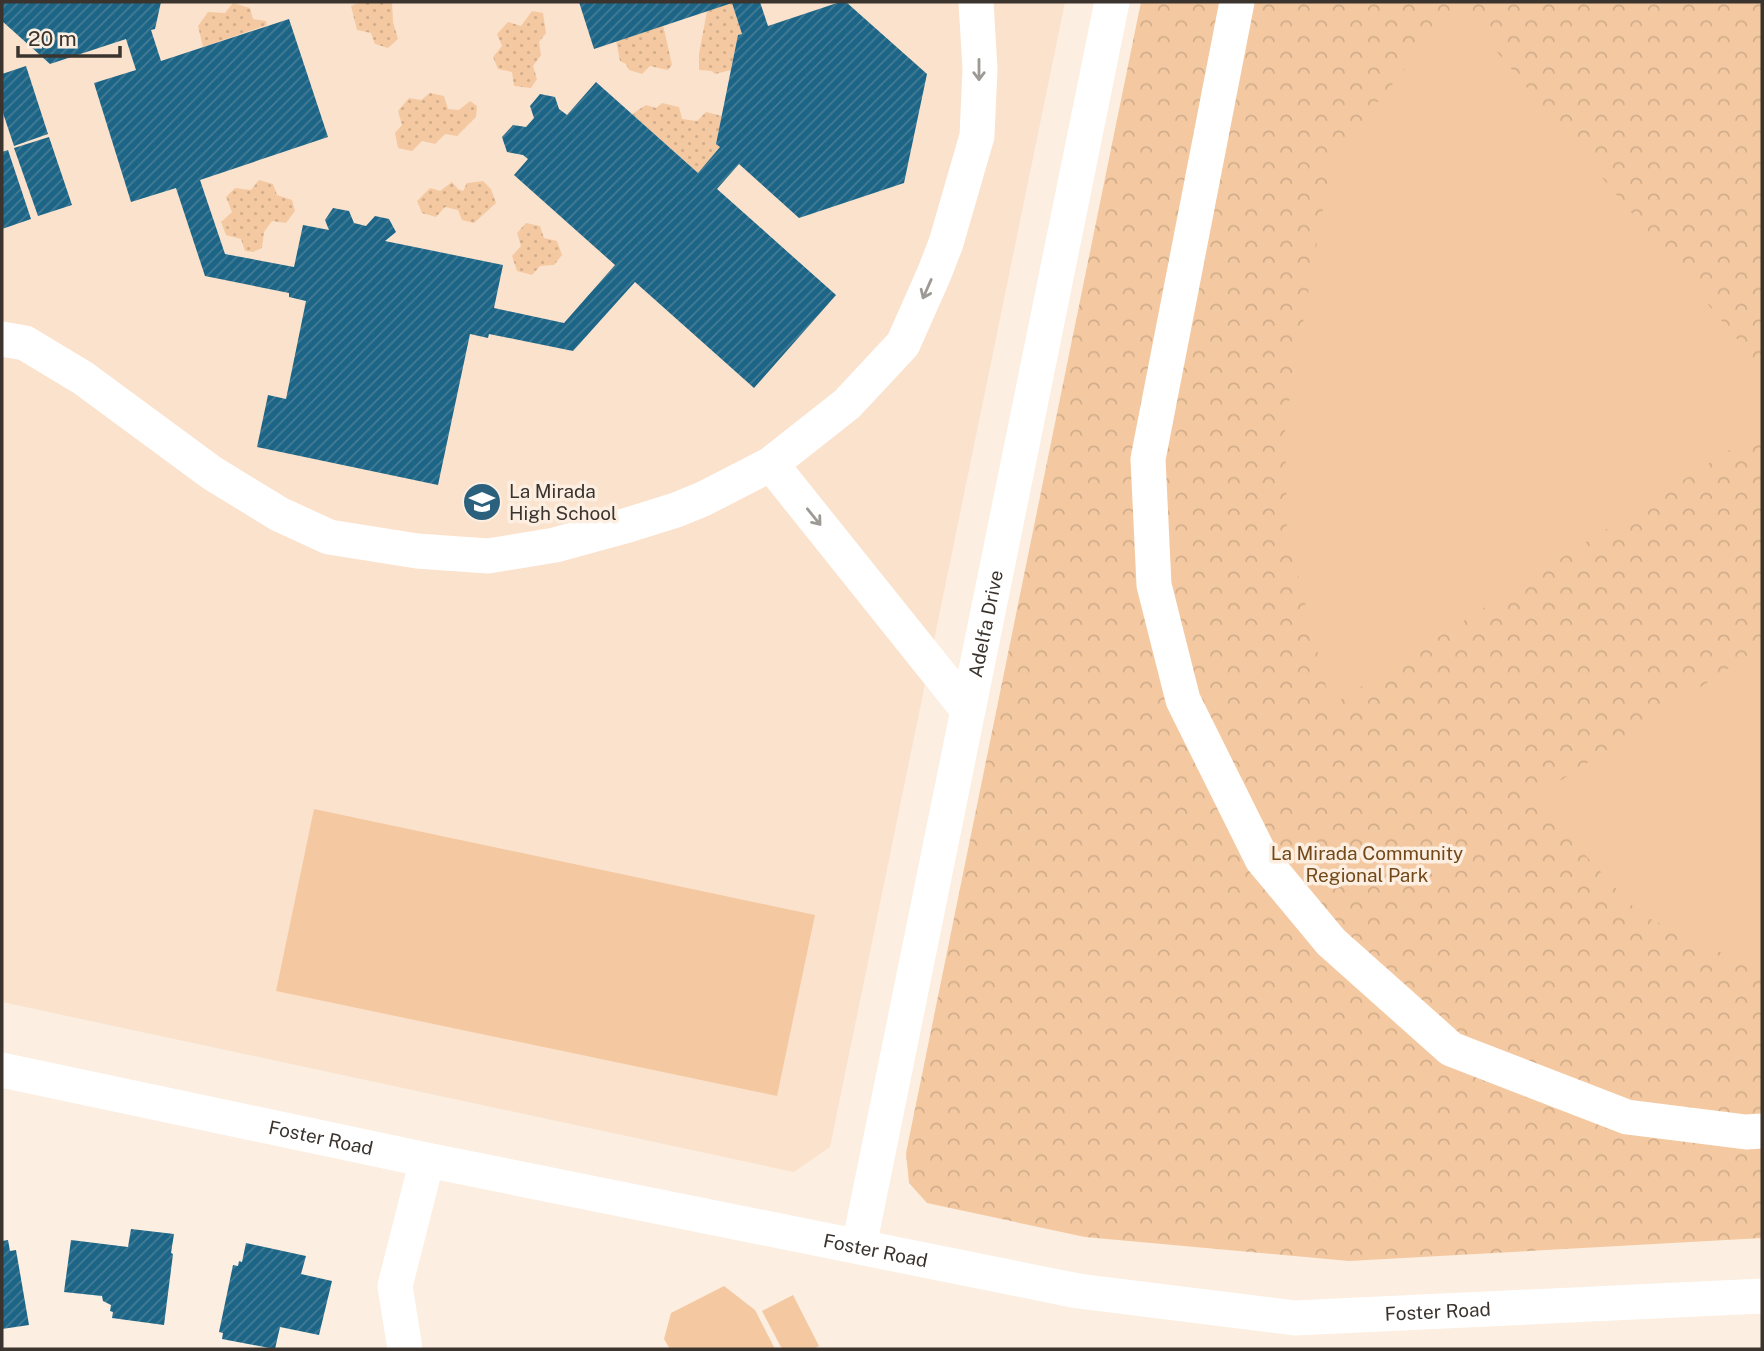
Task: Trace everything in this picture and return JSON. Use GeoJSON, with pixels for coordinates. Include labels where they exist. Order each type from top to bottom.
{"type":"FeatureCollection","features":[{"type":"Feature","properties":{"kind":"street"},"geometry":{"type":"LineString","coordinates":[[2,339],[25,343],[83,378],[212,473],[279,514],[329,537],[417,551],[488,556],[555,545],[676,510],[771,464],[847,404],[903,344],[934,274],[959,202],[977,136],[980,69],[976,2]]}},
{"type":"Feature","properties":{"kind":"street","name":"Adelfa Drive"},"geometry":{"type":"LineString","coordinates":[[859,1246],[1112,2]]}},
{"type":"Feature","properties":{"kind":"street"},"geometry":{"type":"LineString","coordinates":[[1237,2],[1148,459],[1154,585],[1183,700],[1262,859],[1331,942],[1451,1049],[1627,1117],[1746,1132],[1762,1131]]}},
{"type":"Feature","properties":{"kind":"street"},"geometry":{"type":"LineString","coordinates":[[771,464],[968,710]]}},
{"type":"Feature","properties":{"kind":"street","name":"Foster Road"},"geometry":{"type":"LineString","coordinates":[[2,1070],[426,1160],[1077,1291],[1295,1318],[1762,1296]]}},
{"type":"Feature","properties":{"kind":"street"},"geometry":{"type":"LineString","coordinates":[[405,1349],[395,1286],[426,1160]]}},
{"type":"Feature","properties":{"kind":"shaded area","name":"La Mirada High School"},"geometry":{"type":"Polygon","coordinates":[[[2,2],[1065,2],[830,1147],[794,1172],[2,1002],[2,2]]]}},
{"type":"Feature","properties":{"kind":"green space"},"geometry":{"type":"Polygon","coordinates":[[[361,2],[392,2],[393,22],[398,39],[388,48],[375,44],[371,33],[357,30],[351,6],[361,2]]]}},
{"type":"Feature","properties":{"kind":"green space","name":"La Mirada Community Regional Park"},"geometry":{"type":"Polygon","coordinates":[[[1141,2],[1762,2],[1762,1238],[1349,1261],[1085,1237],[927,1203],[909,1183],[906,1153],[1141,2]]]}},
{"type":"Feature","properties":{"kind":"green space"},"geometry":{"type":"Polygon","coordinates":[[[233,3],[250,8],[253,19],[266,21],[267,25],[203,47],[198,26],[208,12],[225,13],[233,3]]]}},
{"type":"Feature","properties":{"kind":"green space"},"geometry":{"type":"Polygon","coordinates":[[[732,3],[742,34],[738,35],[731,70],[715,74],[712,71],[699,70],[699,54],[707,11],[732,3]]]}},
{"type":"Feature","properties":{"kind":"green space"},"geometry":{"type":"Polygon","coordinates":[[[1458,5],[1762,369],[1761,430],[1331,706],[1287,531],[1285,425],[1332,157],[1458,5]]]}},
{"type":"Feature","properties":{"kind":"green space"},"geometry":{"type":"Polygon","coordinates":[[[532,11],[543,13],[546,33],[539,42],[541,55],[533,66],[537,79],[531,88],[514,86],[512,72],[498,69],[493,57],[502,46],[497,34],[508,22],[521,26],[532,11]]]}},
{"type":"Feature","properties":{"kind":"green space"},"geometry":{"type":"Polygon","coordinates":[[[663,25],[672,65],[668,70],[650,66],[642,74],[629,70],[626,64],[620,61],[616,41],[663,25]]]}},
{"type":"Feature","properties":{"kind":"green space"},"geometry":{"type":"Polygon","coordinates":[[[430,93],[444,96],[448,109],[459,110],[470,101],[477,106],[476,117],[457,136],[445,134],[435,144],[422,141],[412,151],[398,148],[395,133],[402,125],[398,111],[409,98],[421,100],[430,93]]]}},
{"type":"Feature","properties":{"kind":"green space"},"geometry":{"type":"Polygon","coordinates":[[[662,103],[679,107],[682,119],[697,121],[706,112],[722,116],[716,143],[720,147],[698,173],[632,114],[646,105],[656,108],[662,103]]]}},
{"type":"Feature","properties":{"kind":"green space"},"geometry":{"type":"Polygon","coordinates":[[[259,180],[273,184],[277,195],[292,200],[295,211],[286,223],[272,221],[264,232],[262,248],[253,252],[245,251],[241,239],[226,235],[221,222],[232,212],[226,197],[235,188],[251,190],[259,180]]]}},
{"type":"Feature","properties":{"kind":"green space"},"geometry":{"type":"Polygon","coordinates":[[[483,181],[491,189],[496,203],[474,223],[462,220],[458,210],[445,207],[436,217],[422,213],[417,201],[430,188],[440,191],[452,182],[463,191],[467,183],[483,181]]]}},
{"type":"Feature","properties":{"kind":"green space"},"geometry":{"type":"Polygon","coordinates":[[[526,223],[540,226],[544,238],[557,241],[562,255],[554,265],[540,266],[532,275],[517,271],[512,256],[521,246],[517,233],[526,223]]]}},
{"type":"Feature","properties":{"kind":"green space"},"geometry":{"type":"Polygon","coordinates":[[[1762,646],[1762,972],[1640,914],[1533,799],[1762,646]]]}},
{"type":"Feature","properties":{"kind":"green space"},"geometry":{"type":"Polygon","coordinates":[[[314,809],[815,915],[777,1096],[276,991],[314,809]]]}},
{"type":"Feature","properties":{"kind":"green space"},"geometry":{"type":"Polygon","coordinates":[[[724,1286],[755,1310],[775,1349],[670,1349],[664,1339],[671,1313],[724,1286]]]}},
{"type":"Feature","properties":{"kind":"green space"},"geometry":{"type":"Polygon","coordinates":[[[793,1295],[819,1346],[813,1349],[782,1349],[762,1311],[793,1295]]]}},
{"type":"Feature","properties":{"kind":"building"},"geometry":{"type":"Polygon","coordinates":[[[2,2],[161,2],[155,29],[151,30],[161,61],[289,19],[328,137],[200,180],[225,254],[294,267],[303,225],[329,230],[325,220],[333,208],[349,211],[354,223],[366,226],[375,216],[389,219],[396,232],[385,241],[503,265],[494,308],[564,323],[615,265],[514,175],[528,159],[523,155],[507,152],[502,137],[513,125],[526,127],[534,118],[530,106],[540,94],[555,97],[559,109],[567,115],[596,82],[698,173],[720,147],[716,144],[738,35],[742,34],[732,3],[594,49],[579,2],[760,2],[768,26],[846,2],[927,74],[904,183],[799,218],[739,164],[717,189],[836,295],[754,388],[635,282],[573,351],[489,334],[488,338],[470,334],[438,485],[257,447],[268,395],[286,399],[306,301],[289,297],[289,293],[205,276],[176,188],[131,202],[94,83],[136,70],[126,39],[50,64],[2,21],[2,2]]]}},
{"type":"Feature","properties":{"kind":"building"},"geometry":{"type":"Polygon","coordinates":[[[26,66],[48,134],[14,146],[2,110],[2,74],[26,66]]]}},
{"type":"Feature","properties":{"kind":"building"},"geometry":{"type":"Polygon","coordinates":[[[49,137],[72,205],[38,216],[14,148],[49,137]]]}},
{"type":"Feature","properties":{"kind":"building"},"geometry":{"type":"Polygon","coordinates":[[[8,150],[31,219],[2,229],[2,152],[8,150]]]}},
{"type":"Feature","properties":{"kind":"building"},"geometry":{"type":"Polygon","coordinates":[[[131,1229],[174,1234],[164,1325],[112,1318],[111,1305],[103,1301],[102,1296],[64,1292],[71,1240],[128,1247],[131,1229]]]}},
{"type":"Feature","properties":{"kind":"building"},"geometry":{"type":"Polygon","coordinates":[[[8,1240],[10,1251],[16,1250],[29,1325],[2,1329],[2,1241],[8,1240]]]}},
{"type":"Feature","properties":{"kind":"building"},"geometry":{"type":"Polygon","coordinates":[[[246,1243],[306,1256],[301,1274],[332,1281],[319,1335],[280,1327],[275,1349],[222,1339],[223,1333],[219,1332],[233,1265],[238,1266],[239,1261],[242,1262],[246,1243]]]}},
{"type":"Feature","properties":{"kind":"place","name":"La Mirada High School"},"geometry":{"type":"Point","coordinates":[482,502]}}]}
